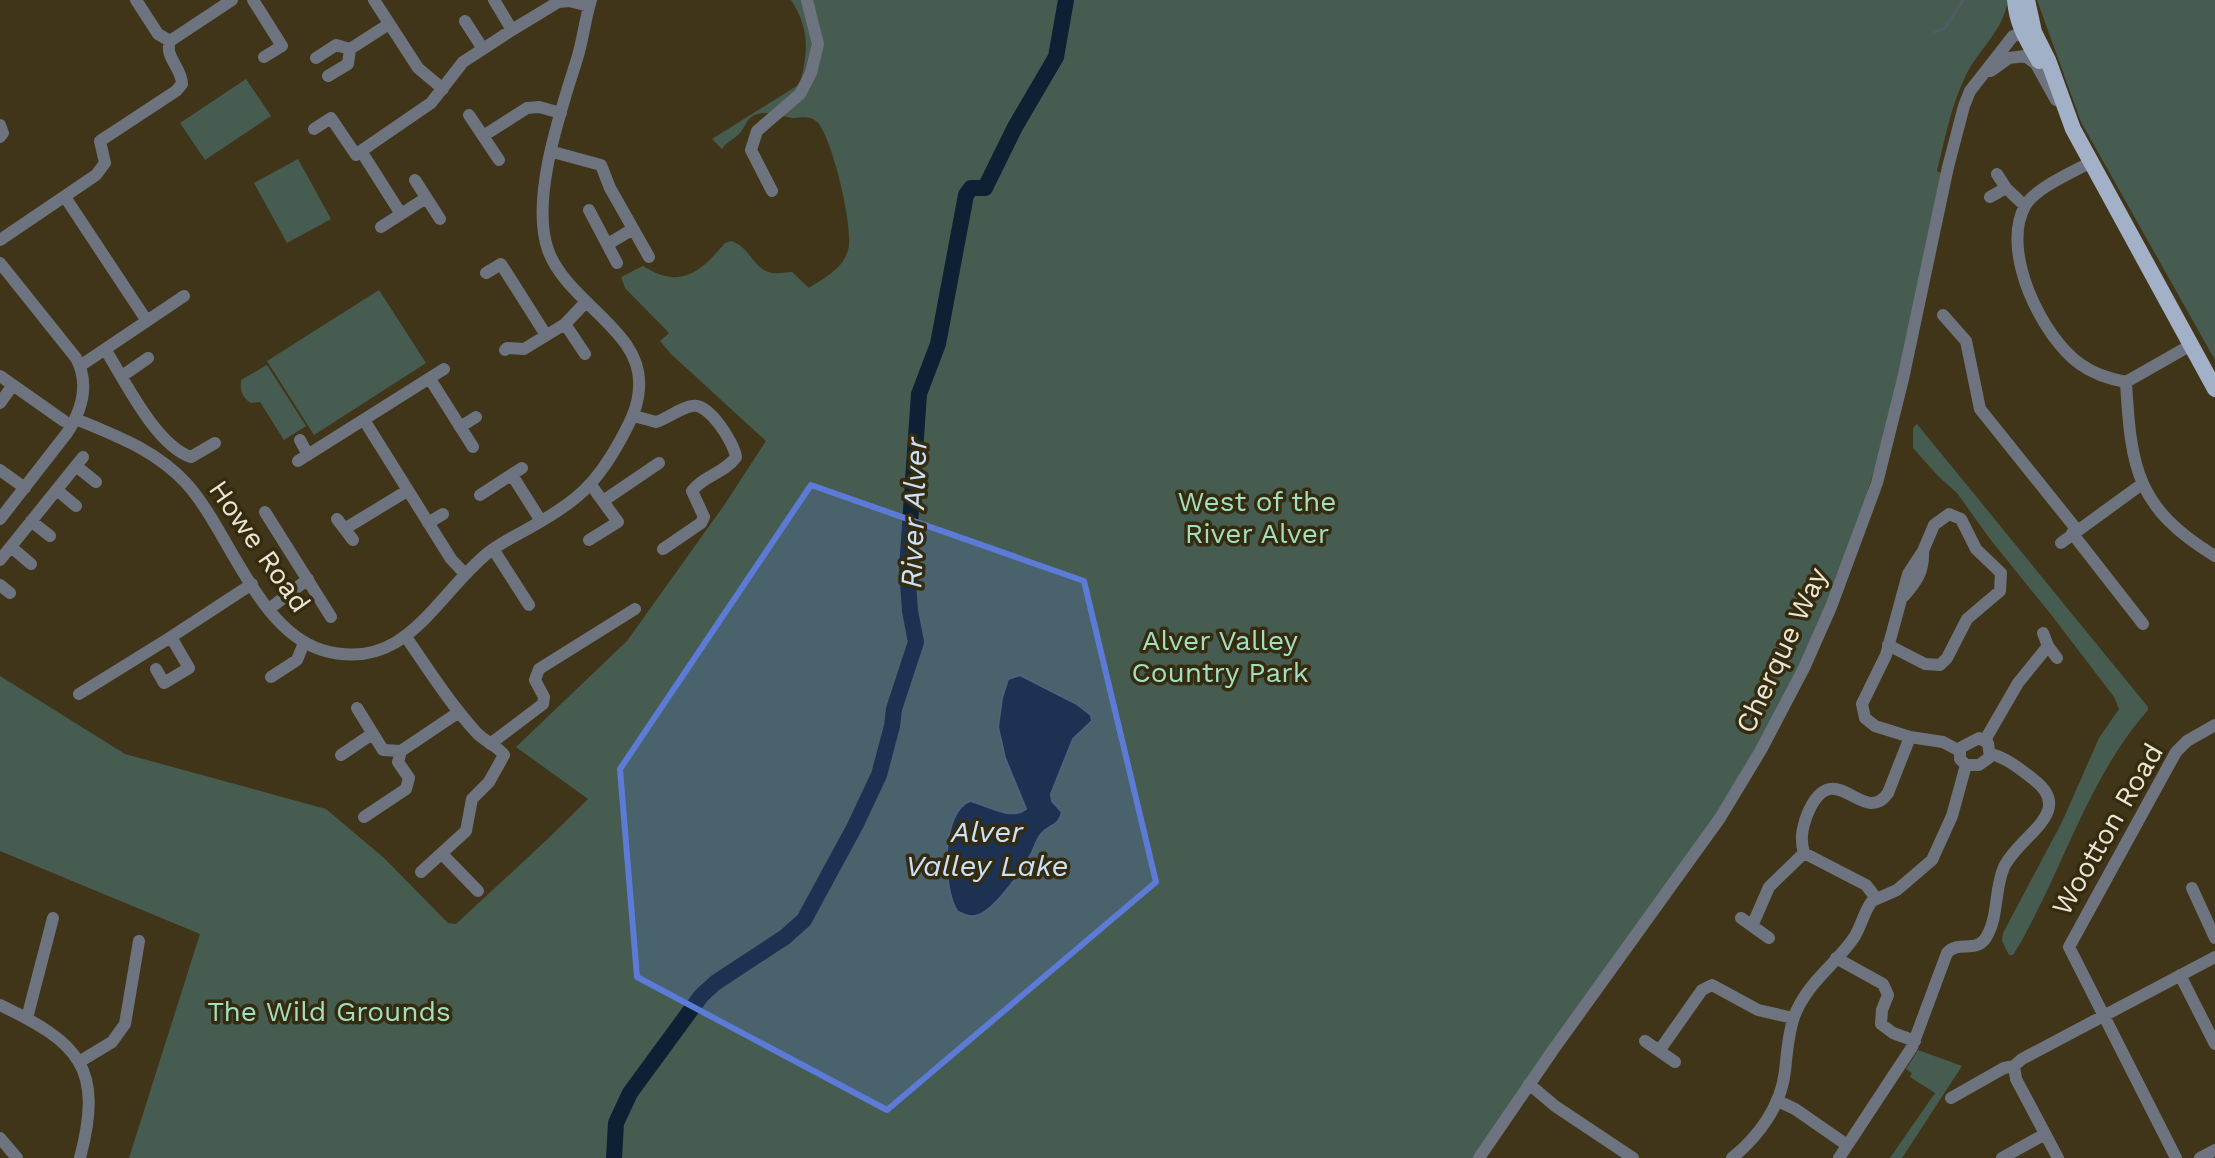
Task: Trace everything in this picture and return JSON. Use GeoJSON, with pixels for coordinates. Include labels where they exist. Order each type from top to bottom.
{"type":"FeatureCollection","features":[{"type":"Feature","properties":{"kind":"main road"},"geometry":{"type":"LineString","coordinates":[[2020,3],[2028,32],[2048,60],[2073,129],[2215,389]]}},
{"type":"Feature","properties":{"kind":"street"},"geometry":{"type":"LineString","coordinates":[[136,0],[160,37],[170,41]]}},
{"type":"Feature","properties":{"kind":"street"},"geometry":{"type":"LineString","coordinates":[[0,240],[92,179],[105,163],[100,141],[182,84],[181,74],[168,53],[170,41],[232,0]]}},
{"type":"Feature","properties":{"kind":"street"},"geometry":{"type":"LineString","coordinates":[[253,0],[282,46],[264,57]]}},
{"type":"Feature","properties":{"kind":"street"},"geometry":{"type":"LineString","coordinates":[[374,0],[410,57],[427,77],[443,89]]}},
{"type":"Feature","properties":{"kind":"street"},"geometry":{"type":"LineString","coordinates":[[494,0],[512,30]]}},
{"type":"Feature","properties":{"kind":"street"},"geometry":{"type":"LineString","coordinates":[[772,191],[751,150],[757,131],[800,94],[811,73],[818,44],[807,0]]}},
{"type":"Feature","properties":{"kind":"street"},"geometry":{"type":"LineString","coordinates":[[314,129],[331,118],[356,155],[431,103],[463,62],[512,30],[558,2],[590,3]]}},
{"type":"Feature","properties":{"kind":"street","name":"Howe Road"},"geometry":{"type":"LineString","coordinates":[[0,376],[70,420],[135,444],[175,471],[201,501],[269,609],[304,643],[337,654],[356,654],[388,647],[406,637],[493,549],[585,492],[607,464],[634,416],[640,386],[634,356],[612,327],[585,303],[555,263],[543,230],[543,198],[561,113],[590,3]]}},
{"type":"Feature","properties":{"kind":"street","name":"Cherque Way"},"geometry":{"type":"LineString","coordinates":[[1479,1158],[1720,818],[1761,750],[1804,668],[1831,607],[1877,483],[1903,379],[1948,167],[1974,76],[2012,22],[2020,3]]}},
{"type":"Feature","properties":{"kind":"street"},"geometry":{"type":"LineString","coordinates":[[465,21],[483,49]]}},
{"type":"Feature","properties":{"kind":"street"},"geometry":{"type":"LineString","coordinates":[[316,58],[336,45],[350,49],[389,24]]}},
{"type":"Feature","properties":{"kind":"street"},"geometry":{"type":"LineString","coordinates":[[1979,80],[2004,61],[2028,32]]}},
{"type":"Feature","properties":{"kind":"street","name":"Cherque Way"},"geometry":{"type":"LineString","coordinates":[[1970,91],[2013,36],[2028,32]]}},
{"type":"Feature","properties":{"kind":"street"},"geometry":{"type":"LineString","coordinates":[[328,76],[348,64],[350,49]]}},
{"type":"Feature","properties":{"kind":"street"},"geometry":{"type":"LineString","coordinates":[[2004,61],[2022,55],[2036,64],[2073,129]]}},
{"type":"Feature","properties":{"kind":"street"},"geometry":{"type":"LineString","coordinates":[[483,136],[527,108],[539,107],[561,113]]}},
{"type":"Feature","properties":{"kind":"street"},"geometry":{"type":"LineString","coordinates":[[469,115],[499,160]]}},
{"type":"Feature","properties":{"kind":"street"},"geometry":{"type":"LineString","coordinates":[[0,125],[3,133],[0,137]]}},
{"type":"Feature","properties":{"kind":"street"},"geometry":{"type":"LineString","coordinates":[[361,151],[401,214]]}},
{"type":"Feature","properties":{"kind":"street"},"geometry":{"type":"LineString","coordinates":[[553,152],[601,165],[610,188],[649,257]]}},
{"type":"Feature","properties":{"kind":"street"},"geometry":{"type":"LineString","coordinates":[[2091,162],[2041,191],[2025,206],[2020,220],[2019,250],[2030,295],[2042,321],[2064,350],[2080,364],[2110,379],[2126,382],[2191,345]]}},
{"type":"Feature","properties":{"kind":"street"},"geometry":{"type":"LineString","coordinates":[[1997,174],[2006,188],[2025,206]]}},
{"type":"Feature","properties":{"kind":"street"},"geometry":{"type":"LineString","coordinates":[[415,180],[440,219]]}},
{"type":"Feature","properties":{"kind":"street"},"geometry":{"type":"LineString","coordinates":[[1990,197],[2006,188]]}},
{"type":"Feature","properties":{"kind":"street"},"geometry":{"type":"LineString","coordinates":[[65,197],[147,321]]}},
{"type":"Feature","properties":{"kind":"street"},"geometry":{"type":"LineString","coordinates":[[381,227],[426,198]]}},
{"type":"Feature","properties":{"kind":"street"},"geometry":{"type":"LineString","coordinates":[[589,210],[617,263]]}},
{"type":"Feature","properties":{"kind":"street"},"geometry":{"type":"LineString","coordinates":[[608,244],[633,229]]}},
{"type":"Feature","properties":{"kind":"street"},"geometry":{"type":"LineString","coordinates":[[486,273],[512,257]]}},
{"type":"Feature","properties":{"kind":"street"},"geometry":{"type":"LineString","coordinates":[[0,263],[80,366],[83,395],[25,488],[0,519]]}},
{"type":"Feature","properties":{"kind":"street"},"geometry":{"type":"LineString","coordinates":[[501,264],[546,335]]}},
{"type":"Feature","properties":{"kind":"street"},"geometry":{"type":"LineString","coordinates":[[80,366],[184,296]]}},
{"type":"Feature","properties":{"kind":"street"},"geometry":{"type":"LineString","coordinates":[[505,350],[524,349],[565,324],[585,303]]}},
{"type":"Feature","properties":{"kind":"street"},"geometry":{"type":"LineString","coordinates":[[1943,315],[1966,341],[1980,409],[2143,624]]}},
{"type":"Feature","properties":{"kind":"street"},"geometry":{"type":"LineString","coordinates":[[565,324],[585,354]]}},
{"type":"Feature","properties":{"kind":"street"},"geometry":{"type":"LineString","coordinates":[[105,349],[156,430],[184,455],[195,456],[215,443]]}},
{"type":"Feature","properties":{"kind":"street"},"geometry":{"type":"LineString","coordinates":[[122,376],[148,358]]}},
{"type":"Feature","properties":{"kind":"street"},"geometry":{"type":"LineString","coordinates":[[300,440],[303,458],[444,369]]}},
{"type":"Feature","properties":{"kind":"street"},"geometry":{"type":"LineString","coordinates":[[430,379],[473,447]]}},
{"type":"Feature","properties":{"kind":"street"},"geometry":{"type":"LineString","coordinates":[[2126,382],[2131,447],[2142,484],[2162,513],[2184,534],[2215,556]]}},
{"type":"Feature","properties":{"kind":"street"},"geometry":{"type":"LineString","coordinates":[[0,403],[13,385]]}},
{"type":"Feature","properties":{"kind":"street"},"geometry":{"type":"LineString","coordinates":[[634,416],[656,422],[693,405],[701,407],[710,412],[734,448],[736,457],[731,464],[696,485],[692,491],[704,517],[701,523],[663,549]]}},
{"type":"Feature","properties":{"kind":"street"},"geometry":{"type":"LineString","coordinates":[[460,427],[476,417]]}},
{"type":"Feature","properties":{"kind":"street"},"geometry":{"type":"LineString","coordinates":[[364,420],[451,559],[465,574]]}},
{"type":"Feature","properties":{"kind":"street"},"geometry":{"type":"LineString","coordinates":[[0,560],[79,462],[96,482]]}},
{"type":"Feature","properties":{"kind":"street"},"geometry":{"type":"LineString","coordinates":[[603,501],[659,463]]}},
{"type":"Feature","properties":{"kind":"street"},"geometry":{"type":"LineString","coordinates":[[0,470],[25,488]]}},
{"type":"Feature","properties":{"kind":"street"},"geometry":{"type":"LineString","coordinates":[[480,495],[517,472],[541,521]]}},
{"type":"Feature","properties":{"kind":"street"},"geometry":{"type":"LineString","coordinates":[[2061,543],[2142,484]]}},
{"type":"Feature","properties":{"kind":"street"},"geometry":{"type":"LineString","coordinates":[[589,540],[618,522],[591,485]]}},
{"type":"Feature","properties":{"kind":"street"},"geometry":{"type":"LineString","coordinates":[[57,490],[76,506]]}},
{"type":"Feature","properties":{"kind":"street"},"geometry":{"type":"LineString","coordinates":[[353,540],[342,524],[407,491]]}},
{"type":"Feature","properties":{"kind":"street"},"geometry":{"type":"LineString","coordinates":[[265,512],[331,617]]}},
{"type":"Feature","properties":{"kind":"street"},"geometry":{"type":"LineString","coordinates":[[428,523],[443,514]]}},
{"type":"Feature","properties":{"kind":"street"},"geometry":{"type":"LineString","coordinates":[[1888,645],[1925,664],[1940,665],[1947,658],[1967,619],[1996,595],[2002,586],[2001,573],[1976,549],[1961,519],[1955,515],[1945,516],[1934,525],[1923,551],[1924,563],[1919,577],[1904,596],[1888,645],[1861,709],[1865,718],[1875,726],[1910,737],[1943,742],[1958,750],[1960,759],[1966,765]]}},
{"type":"Feature","properties":{"kind":"street"},"geometry":{"type":"LineString","coordinates":[[31,521],[50,536]]}},
{"type":"Feature","properties":{"kind":"street"},"geometry":{"type":"LineString","coordinates":[[11,547],[31,564]]}},
{"type":"Feature","properties":{"kind":"street"},"geometry":{"type":"LineString","coordinates":[[493,549],[529,605]]}},
{"type":"Feature","properties":{"kind":"street"},"geometry":{"type":"LineString","coordinates":[[269,609],[308,579]]}},
{"type":"Feature","properties":{"kind":"street"},"geometry":{"type":"LineString","coordinates":[[79,694],[252,584]]}},
{"type":"Feature","properties":{"kind":"street"},"geometry":{"type":"LineString","coordinates":[[490,744],[543,704],[544,697],[535,680],[539,669],[635,609]]}},
{"type":"Feature","properties":{"kind":"street"},"geometry":{"type":"LineString","coordinates":[[156,669],[164,683],[189,668],[171,637]]}},
{"type":"Feature","properties":{"kind":"street"},"geometry":{"type":"LineString","coordinates":[[406,637],[459,712],[504,755],[489,782],[472,799],[466,831],[421,872]]}},
{"type":"Feature","properties":{"kind":"street"},"geometry":{"type":"LineString","coordinates":[[1985,740],[2045,640],[2057,658]]}},
{"type":"Feature","properties":{"kind":"street"},"geometry":{"type":"LineString","coordinates":[[271,677],[297,660],[304,643]]}},
{"type":"Feature","properties":{"kind":"street"},"geometry":{"type":"LineString","coordinates":[[357,708],[383,750],[401,751],[459,712]]}},
{"type":"Feature","properties":{"kind":"street","name":"Wootton Road"},"geometry":{"type":"LineString","coordinates":[[2102,1015],[2070,952],[2070,943],[2176,752],[2187,741],[2215,725]]}},
{"type":"Feature","properties":{"kind":"street"},"geometry":{"type":"LineString","coordinates":[[341,755],[372,734]]}},
{"type":"Feature","properties":{"kind":"street"},"geometry":{"type":"LineString","coordinates":[[1876,898],[1866,885],[1804,853],[1801,844],[1803,827],[1816,795],[1826,789],[1871,803],[1882,800],[1888,793],[1910,737]]}},
{"type":"Feature","properties":{"kind":"street"},"geometry":{"type":"LineString","coordinates":[[1958,750],[1971,741],[1985,740]]}},
{"type":"Feature","properties":{"kind":"street"},"geometry":{"type":"LineString","coordinates":[[1966,765],[1983,763],[1991,754],[1985,740]]}},
{"type":"Feature","properties":{"kind":"street"},"geometry":{"type":"LineString","coordinates":[[364,817],[406,789],[409,778],[398,762],[401,751]]}},
{"type":"Feature","properties":{"kind":"street"},"geometry":{"type":"LineString","coordinates":[[1839,1158],[1915,1041],[1947,953],[1954,947],[1976,946],[1984,940],[2005,864],[2050,809],[2050,796],[2041,785],[2000,756],[1991,754]]}},
{"type":"Feature","properties":{"kind":"street"},"geometry":{"type":"LineString","coordinates":[[1735,1157],[1763,1125],[1778,1101],[1793,1018],[1807,991],[1857,934],[1867,907],[1876,898],[1897,890],[1932,860],[1952,816],[1966,765]]}},
{"type":"Feature","properties":{"kind":"street"},"geometry":{"type":"LineString","coordinates":[[1752,926],[1769,887],[1804,853]]}},
{"type":"Feature","properties":{"kind":"street"},"geometry":{"type":"LineString","coordinates":[[443,855],[478,891]]}},
{"type":"Feature","properties":{"kind":"street"},"geometry":{"type":"LineString","coordinates":[[2192,888],[2215,938]]}},
{"type":"Feature","properties":{"kind":"street"},"geometry":{"type":"LineString","coordinates":[[2185,909],[2199,902]]}},
{"type":"Feature","properties":{"kind":"street"},"geometry":{"type":"LineString","coordinates":[[27,1018],[53,918]]}},
{"type":"Feature","properties":{"kind":"street"},"geometry":{"type":"LineString","coordinates":[[1741,918],[1769,938]]}},
{"type":"Feature","properties":{"kind":"street"},"geometry":{"type":"LineString","coordinates":[[79,1062],[112,1042],[125,1024],[139,941]]}},
{"type":"Feature","properties":{"kind":"street"},"geometry":{"type":"LineString","coordinates":[[1951,1098],[2215,957]]}},
{"type":"Feature","properties":{"kind":"street"},"geometry":{"type":"LineString","coordinates":[[1836,958],[1883,984],[1888,995],[1881,1024],[1888,1031],[1915,1041]]}},
{"type":"Feature","properties":{"kind":"street"},"geometry":{"type":"LineString","coordinates":[[2180,975],[2215,1044]]}},
{"type":"Feature","properties":{"kind":"street"},"geometry":{"type":"LineString","coordinates":[[1659,1051],[1712,979],[1758,1010],[1793,1018]]}},
{"type":"Feature","properties":{"kind":"street"},"geometry":{"type":"LineString","coordinates":[[0,1005],[60,1038],[79,1062],[90,1102],[90,1121],[80,1158]]}},
{"type":"Feature","properties":{"kind":"street"},"geometry":{"type":"LineString","coordinates":[[2102,1015],[2176,1158]]}},
{"type":"Feature","properties":{"kind":"street"},"geometry":{"type":"LineString","coordinates":[[1645,1041],[1675,1062]]}},
{"type":"Feature","properties":{"kind":"street"},"geometry":{"type":"LineString","coordinates":[[2014,1066],[2016,1079],[2058,1158]]}},
{"type":"Feature","properties":{"kind":"street"},"geometry":{"type":"LineString","coordinates":[[1527,1088],[1633,1158]]}},
{"type":"Feature","properties":{"kind":"street"},"geometry":{"type":"LineString","coordinates":[[1778,1101],[1847,1145]]}},
{"type":"Feature","properties":{"kind":"street"},"geometry":{"type":"LineString","coordinates":[[2002,1158],[2045,1134]]}},
{"type":"Feature","properties":{"kind":"street"},"geometry":{"type":"LineString","coordinates":[[0,1138],[17,1158]]}},
{"type":"Feature","properties":{"kind":"street"},"geometry":{"type":"LineString","coordinates":[[2200,1158],[2215,1150]]}},
{"type":"Feature","properties":{"kind":"highlighted area"},"geometry":{"type":"Polygon","coordinates":[[[811,485],[1084,581],[1156,882],[887,1110],[637,977],[620,769],[811,485]]]}},
{"type":"Feature","properties":{"kind":"green space","name":"Alver Valley Country Park"},"geometry":{"type":"Polygon","coordinates":[[[791,0],[2008,0],[1996,30],[1966,75],[1952,110],[1937,171],[1941,173],[1903,379],[1831,607],[1761,750],[1479,1158],[129,1158],[200,934],[0,851],[0,676],[125,754],[326,809],[384,858],[448,923],[456,924],[588,799],[516,747],[627,641],[766,441],[671,354],[660,341],[669,333],[625,288],[621,277],[643,266],[668,276],[688,275],[731,241],[743,248],[766,271],[792,272],[809,288],[827,277],[846,257],[848,223],[840,182],[828,143],[816,121],[807,117],[760,114],[750,118],[740,133],[722,149],[712,139],[800,84],[806,41],[802,21],[791,0]]]}},
{"type":"Feature","properties":{"kind":"green space"},"geometry":{"type":"Polygon","coordinates":[[[2037,0],[2215,0],[2215,360],[2081,122],[2037,0]]]}},
{"type":"Feature","properties":{"kind":"green space"},"geometry":{"type":"Polygon","coordinates":[[[246,79],[271,116],[205,160],[180,123],[246,79]]]}},
{"type":"Feature","properties":{"kind":"green space"},"geometry":{"type":"Polygon","coordinates":[[[298,159],[331,219],[287,243],[254,183],[298,159]]]}},
{"type":"Feature","properties":{"kind":"green space"},"geometry":{"type":"Polygon","coordinates":[[[379,290],[426,363],[314,435],[267,361],[379,290]]]}},
{"type":"Feature","properties":{"kind":"green space"},"geometry":{"type":"Polygon","coordinates":[[[267,365],[306,426],[284,440],[260,402],[251,403],[241,391],[241,380],[267,365]]]}},
{"type":"Feature","properties":{"kind":"green space"},"geometry":{"type":"Polygon","coordinates":[[[1917,424],[2148,707],[2103,775],[2013,955],[2009,955],[2002,941],[2003,933],[2062,822],[2099,738],[2119,709],[2114,697],[1957,493],[1913,448],[1913,428],[1917,424]]]}},
{"type":"Feature","properties":{"kind":"green space"},"geometry":{"type":"Polygon","coordinates":[[[1918,1050],[1962,1066],[1902,1158],[1890,1158],[1935,1093],[1910,1077],[1912,1073],[1906,1069],[1918,1050]]]}},
{"type":"Feature","properties":{"kind":"water","name":"Alver Valley Lake"},"geometry":{"type":"Polygon","coordinates":[[[1020,675],[1077,704],[1091,715],[1092,721],[1073,739],[1051,794],[1052,801],[1062,812],[1059,820],[1041,834],[1020,871],[998,900],[982,913],[968,916],[957,911],[952,900],[947,869],[949,834],[960,808],[970,801],[1006,813],[1026,809],[1005,758],[998,727],[1008,679],[1020,675]]]}},
{"type":"Feature","properties":{"kind":"waterway","name":"River Alver"},"geometry":{"type":"LineString","coordinates":[[614,1158],[616,1123],[630,1093],[701,996],[804,920],[879,775],[894,709],[916,642],[907,568],[919,394],[938,344],[966,195],[971,188],[985,188],[1015,127],[1056,57],[1066,0]]}},
{"type":"Feature","properties":{"kind":"waterway"},"geometry":{"type":"LineString","coordinates":[[1935,32],[1945,28],[1963,0]]}},
{"type":"Feature","properties":{"kind":"park label","name":"West of the River Alver"},"geometry":{"type":"Point","coordinates":[1257,517]}},
{"type":"Feature","properties":{"kind":"park label","name":"The Wild Grounds"},"geometry":{"type":"Point","coordinates":[329,1011]}}]}
